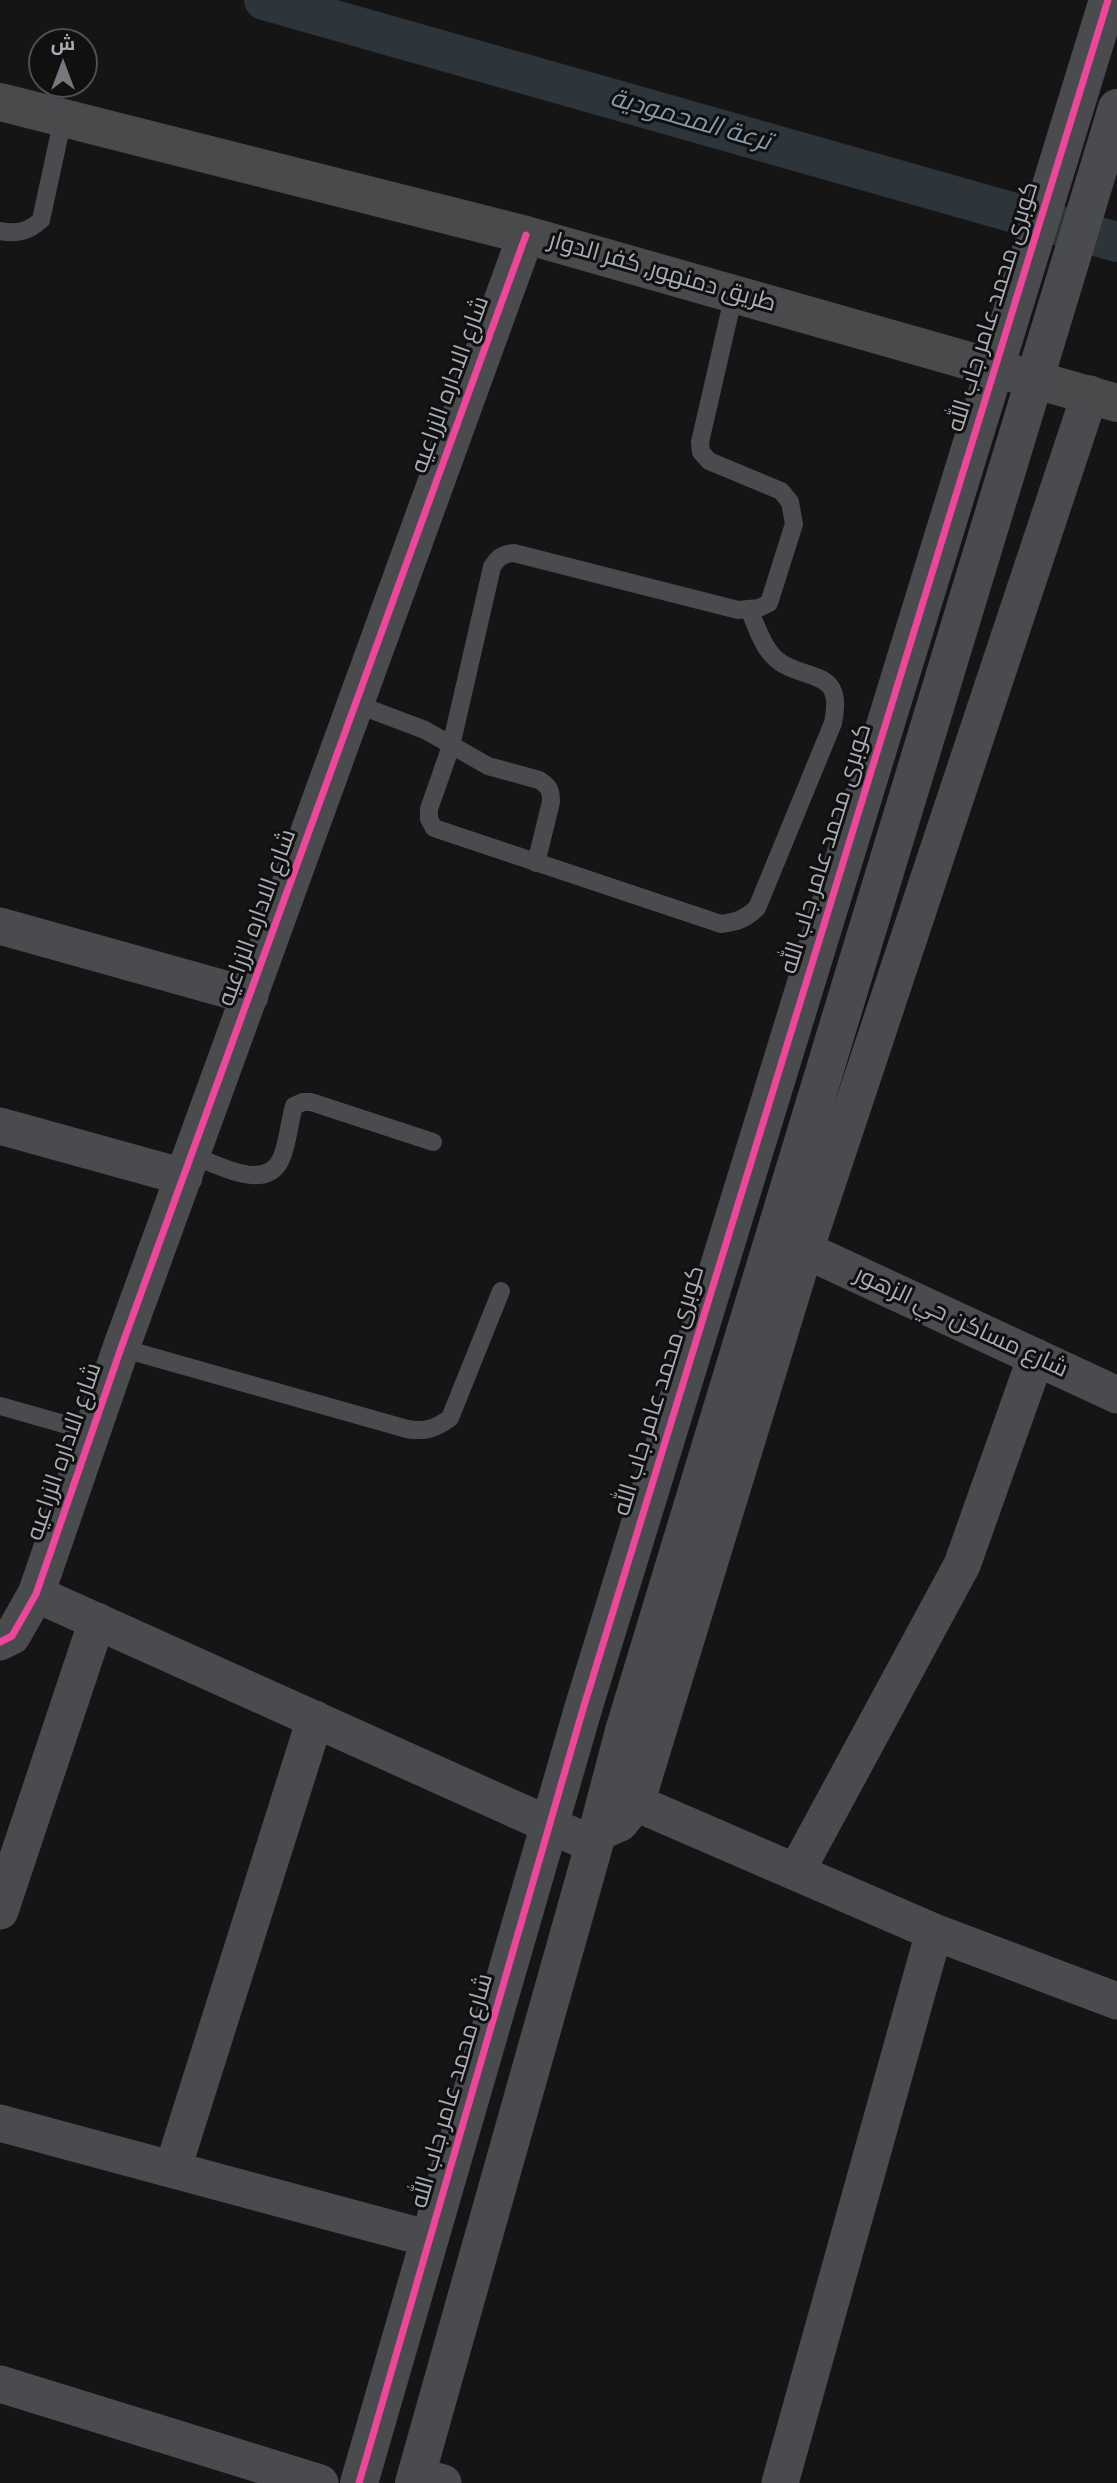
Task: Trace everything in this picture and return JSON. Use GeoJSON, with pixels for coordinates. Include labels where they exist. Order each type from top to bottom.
{"type":"FeatureCollection","features":[{"type":"Feature","properties":{"kind":"main road","name":"طريق دمنهور, كفر الدوار"},"geometry":{"type":"LineString","coordinates":[[0,102],[526,235],[1104,399]]}},
{"type":"Feature","properties":{"kind":"street","name":"كوبرى محمد عامر جاب الله"},"geometry":{"type":"LineString","coordinates":[[583,1709],[1108,0]]}},
{"type":"Feature","properties":{"kind":"street"},"geometry":{"type":"LineString","coordinates":[[424,2481],[624,1731],[1117,108]]}},
{"type":"Feature","properties":{"kind":"street","name":"شارع الاداره الزراعيه"},"geometry":{"type":"LineString","coordinates":[[31,1604],[121,1348],[526,235]]}},
{"type":"Feature","properties":{"kind":"street"},"geometry":{"type":"LineString","coordinates":[[596,1839],[620,1823],[636,1803],[805,1250],[1104,399]]}},
{"type":"Feature","properties":{"kind":"street"},"geometry":{"type":"LineString","coordinates":[[0,926],[250,996]]}},
{"type":"Feature","properties":{"kind":"street"},"geometry":{"type":"LineString","coordinates":[[0,1126],[188,1166]]}},
{"type":"Feature","properties":{"kind":"street","name":"شارع مساكن حي الزهور"},"geometry":{"type":"LineString","coordinates":[[805,1250],[1117,1395]]}},
{"type":"Feature","properties":{"kind":"street"},"geometry":{"type":"LineString","coordinates":[[796,1872],[962,1564],[1035,1357]]}},
{"type":"Feature","properties":{"kind":"street"},"geometry":{"type":"LineString","coordinates":[[0,1642],[12,1636],[31,1604],[97,1620],[549,1824],[596,1839]]}},
{"type":"Feature","properties":{"kind":"street"},"geometry":{"type":"LineString","coordinates":[[0,1911],[97,1620]]}},
{"type":"Feature","properties":{"kind":"street","name":"شارع محمد عامر جاب الله"},"geometry":{"type":"LineString","coordinates":[[359,2483],[583,1709]]}},
{"type":"Feature","properties":{"kind":"street"},"geometry":{"type":"LineString","coordinates":[[173,2168],[315,1719]]}},
{"type":"Feature","properties":{"kind":"street"},"geometry":{"type":"LineString","coordinates":[[636,1803],[934,1932],[1117,2001]]}},
{"type":"Feature","properties":{"kind":"street"},"geometry":{"type":"LineString","coordinates":[[780,2483],[934,1932]]}},
{"type":"Feature","properties":{"kind":"street"},"geometry":{"type":"LineString","coordinates":[[0,2123],[430,2239]]}},
{"type":"Feature","properties":{"kind":"street"},"geometry":{"type":"LineString","coordinates":[[0,2384],[320,2483]]}},
{"type":"Feature","properties":{"kind":"lane"},"geometry":{"type":"LineString","coordinates":[[0,231],[21,232],[32,228],[41,220],[63,118]]}},
{"type":"Feature","properties":{"kind":"lane"},"geometry":{"type":"LineString","coordinates":[[734,294],[706,413],[700,442],[701,452],[709,461],[781,491],[790,502],[794,524],[769,603],[749,610],[738,610],[514,552],[497,559],[492,567],[451,746],[429,809],[429,819],[434,828],[720,924],[747,917],[757,908],[833,723],[837,703],[833,690],[825,681],[773,656],[749,610]]}},
{"type":"Feature","properties":{"kind":"lane"},"geometry":{"type":"LineString","coordinates":[[356,704],[425,730],[481,763],[540,780],[548,785],[551,802],[536,863]]}},
{"type":"Feature","properties":{"kind":"lane"},"geometry":{"type":"LineString","coordinates":[[188,1166],[261,1177],[280,1161],[294,1106],[303,1102],[311,1102],[433,1142]]}},
{"type":"Feature","properties":{"kind":"lane"},"geometry":{"type":"LineString","coordinates":[[121,1348],[407,1429],[424,1431],[439,1426],[450,1418],[501,1291]]}},
{"type":"Feature","properties":{"kind":"lane"},"geometry":{"type":"LineString","coordinates":[[0,1406],[92,1432]]}},
{"type":"Feature","properties":{"kind":"waterway","name":"ترعة المحمودية"},"geometry":{"type":"LineString","coordinates":[[264,0],[1117,242]]}},
{"type":"Feature","properties":{"kind":"cycle path"},"geometry":{"type":"LineString","coordinates":[[359,2483],[583,1709],[1108,0]]}},
{"type":"Feature","properties":{"kind":"cycle path"},"geometry":{"type":"LineString","coordinates":[[0,1642],[12,1636],[36,1594],[121,1348],[526,235]]}}]}
